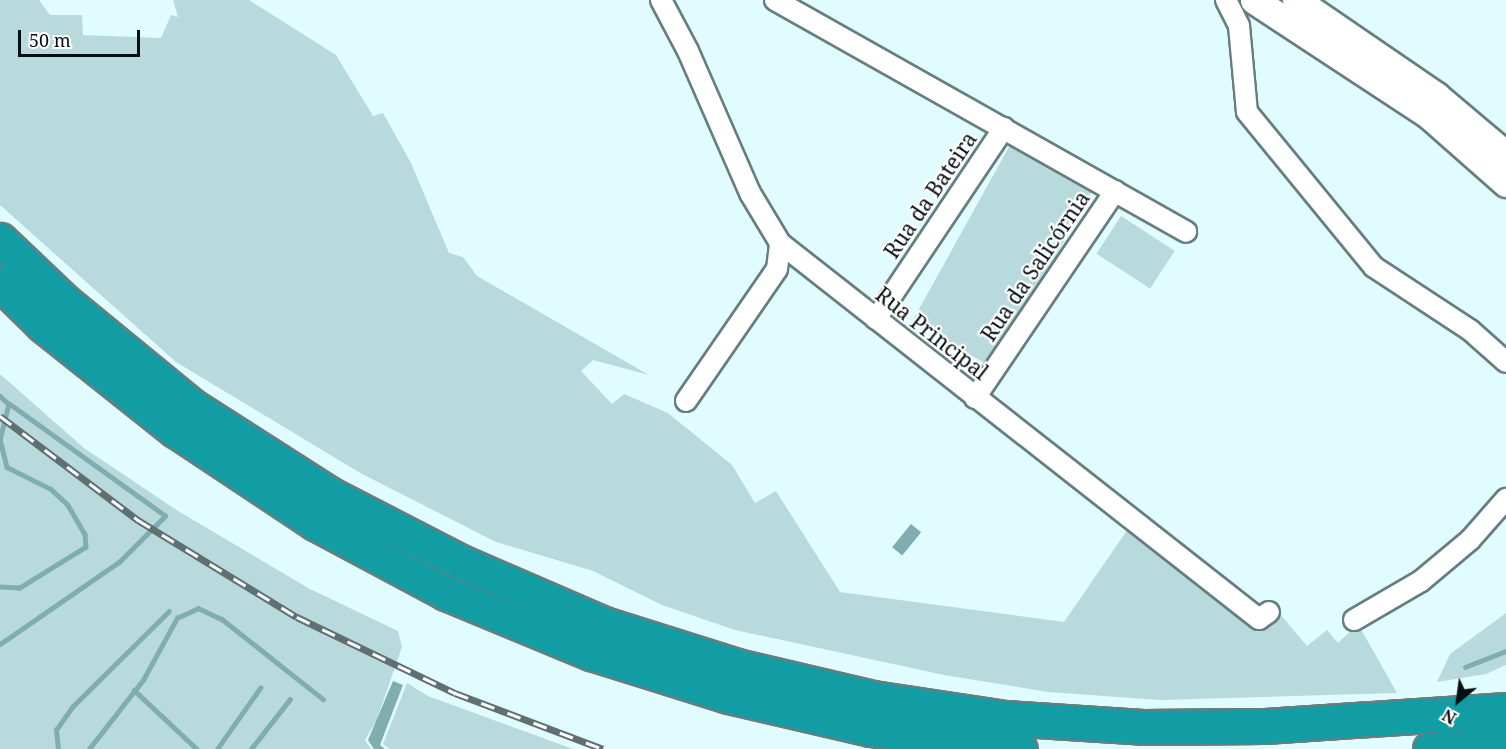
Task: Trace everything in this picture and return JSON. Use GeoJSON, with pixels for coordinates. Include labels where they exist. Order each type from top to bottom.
{"type":"FeatureCollection","features":[{"type":"Feature","properties":{"kind":"highway"},"geometry":{"type":"LineString","coordinates":[[0,240],[64,301],[192,406],[331,495],[463,563],[604,624],[737,666],[873,698],[1005,718],[1143,727],[1265,726],[1506,710]]}},
{"type":"Feature","properties":{"kind":"highway"},"geometry":{"type":"LineString","coordinates":[[0,284],[43,325],[175,430],[315,523],[446,593],[591,653],[728,696],[871,729],[1020,749]]}},
{"type":"Feature","properties":{"kind":"highway"},"geometry":{"type":"LineString","coordinates":[[1393,719],[1506,686]]}},
{"type":"Feature","properties":{"kind":"highway"},"geometry":{"type":"LineString","coordinates":[[1430,749],[1506,743]]}},
{"type":"Feature","properties":{"kind":"street","name":"Rua Principal"},"geometry":{"type":"LineString","coordinates":[[661,0],[750,193],[780,243],[1258,619],[1269,612]]}},
{"type":"Feature","properties":{"kind":"street"},"geometry":{"type":"LineString","coordinates":[[775,0],[1186,232]]}},
{"type":"Feature","properties":{"kind":"street"},"geometry":{"type":"LineString","coordinates":[[1226,0],[1239,26],[1247,112],[1374,267],[1470,330],[1506,362]]}},
{"type":"Feature","properties":{"kind":"street"},"geometry":{"type":"LineString","coordinates":[[1254,0],[1429,115],[1506,183]]}},
{"type":"Feature","properties":{"kind":"street"},"geometry":{"type":"LineString","coordinates":[[1296,0],[1436,96],[1506,155]]}},
{"type":"Feature","properties":{"kind":"street","name":"Rua da Bateira"},"geometry":{"type":"LineString","coordinates":[[876,319],[1004,128]]}},
{"type":"Feature","properties":{"kind":"street","name":"Rua da Salicórnia"},"geometry":{"type":"LineString","coordinates":[[975,398],[1114,191]]}},
{"type":"Feature","properties":{"kind":"street"},"geometry":{"type":"LineString","coordinates":[[686,401],[777,269],[780,243]]}},
{"type":"Feature","properties":{"kind":"street"},"geometry":{"type":"LineString","coordinates":[[1354,620],[1421,582],[1470,540],[1506,499]]}},
{"type":"Feature","properties":{"kind":"shaded area"},"geometry":{"type":"Polygon","coordinates":[[[0,0],[39,0],[50,15],[82,15],[83,35],[161,38],[171,15],[178,17],[173,0],[249,0],[336,55],[373,116],[383,113],[411,163],[449,253],[463,257],[477,276],[649,375],[593,360],[581,371],[612,404],[624,394],[668,413],[732,465],[755,503],[776,491],[840,592],[1064,622],[1128,529],[1264,627],[1280,614],[1307,646],[1327,630],[1338,643],[1358,624],[1397,693],[1160,700],[1048,692],[944,675],[735,630],[662,605],[593,571],[496,542],[362,474],[176,362],[0,205],[0,0]]]}},
{"type":"Feature","properties":{"kind":"shaded area"},"geometry":{"type":"Polygon","coordinates":[[[1010,145],[1092,191],[994,368],[912,323],[1010,145]]]}},
{"type":"Feature","properties":{"kind":"shaded area"},"geometry":{"type":"Polygon","coordinates":[[[1121,216],[1175,251],[1150,289],[1096,254],[1121,216]]]}},
{"type":"Feature","properties":{"kind":"shaded area"},"geometry":{"type":"Polygon","coordinates":[[[0,374],[84,448],[178,511],[310,589],[398,631],[402,647],[377,719],[365,740],[371,749],[0,749],[0,374]]]}},
{"type":"Feature","properties":{"kind":"shaded area"},"geometry":{"type":"Polygon","coordinates":[[[911,524],[921,532],[902,555],[892,547],[911,524]]]}},
{"type":"Feature","properties":{"kind":"shaded area"},"geometry":{"type":"Polygon","coordinates":[[[1506,613],[1506,665],[1486,674],[1437,682],[1450,654],[1506,613]]]}},
{"type":"Feature","properties":{"kind":"shaded area"},"geometry":{"type":"Polygon","coordinates":[[[393,681],[403,685],[380,745],[385,749],[374,749],[368,740],[393,681]]]}},
{"type":"Feature","properties":{"kind":"shaded area"},"geometry":{"type":"Polygon","coordinates":[[[407,683],[428,696],[573,749],[390,749],[383,744],[407,683]]]}},
{"type":"Feature","properties":{"kind":"waterway"},"geometry":{"type":"LineString","coordinates":[[0,396],[9,404],[0,439],[7,467],[51,489],[68,505],[85,534],[86,547],[20,588],[0,587]]}},
{"type":"Feature","properties":{"kind":"waterway"},"geometry":{"type":"LineString","coordinates":[[0,644],[119,562],[165,516],[9,404]]}},
{"type":"Feature","properties":{"kind":"waterway"},"geometry":{"type":"LineString","coordinates":[[89,749],[143,680],[177,618],[198,608],[222,619],[323,699]]}},
{"type":"Feature","properties":{"kind":"waterway"},"geometry":{"type":"LineString","coordinates":[[58,749],[56,730],[72,707],[169,611]]}},
{"type":"Feature","properties":{"kind":"waterway"},"geometry":{"type":"LineString","coordinates":[[1465,667],[1506,651]]}},
{"type":"Feature","properties":{"kind":"waterway"},"geometry":{"type":"LineString","coordinates":[[217,749],[260,688]]}},
{"type":"Feature","properties":{"kind":"waterway"},"geometry":{"type":"LineString","coordinates":[[134,690],[197,749]]}},
{"type":"Feature","properties":{"kind":"waterway"},"geometry":{"type":"LineString","coordinates":[[251,749],[290,699]]}},
{"type":"Feature","properties":{"kind":"railway"},"geometry":{"type":"LineString","coordinates":[[0,416],[138,520],[297,617],[455,693],[603,749]]}}]}
